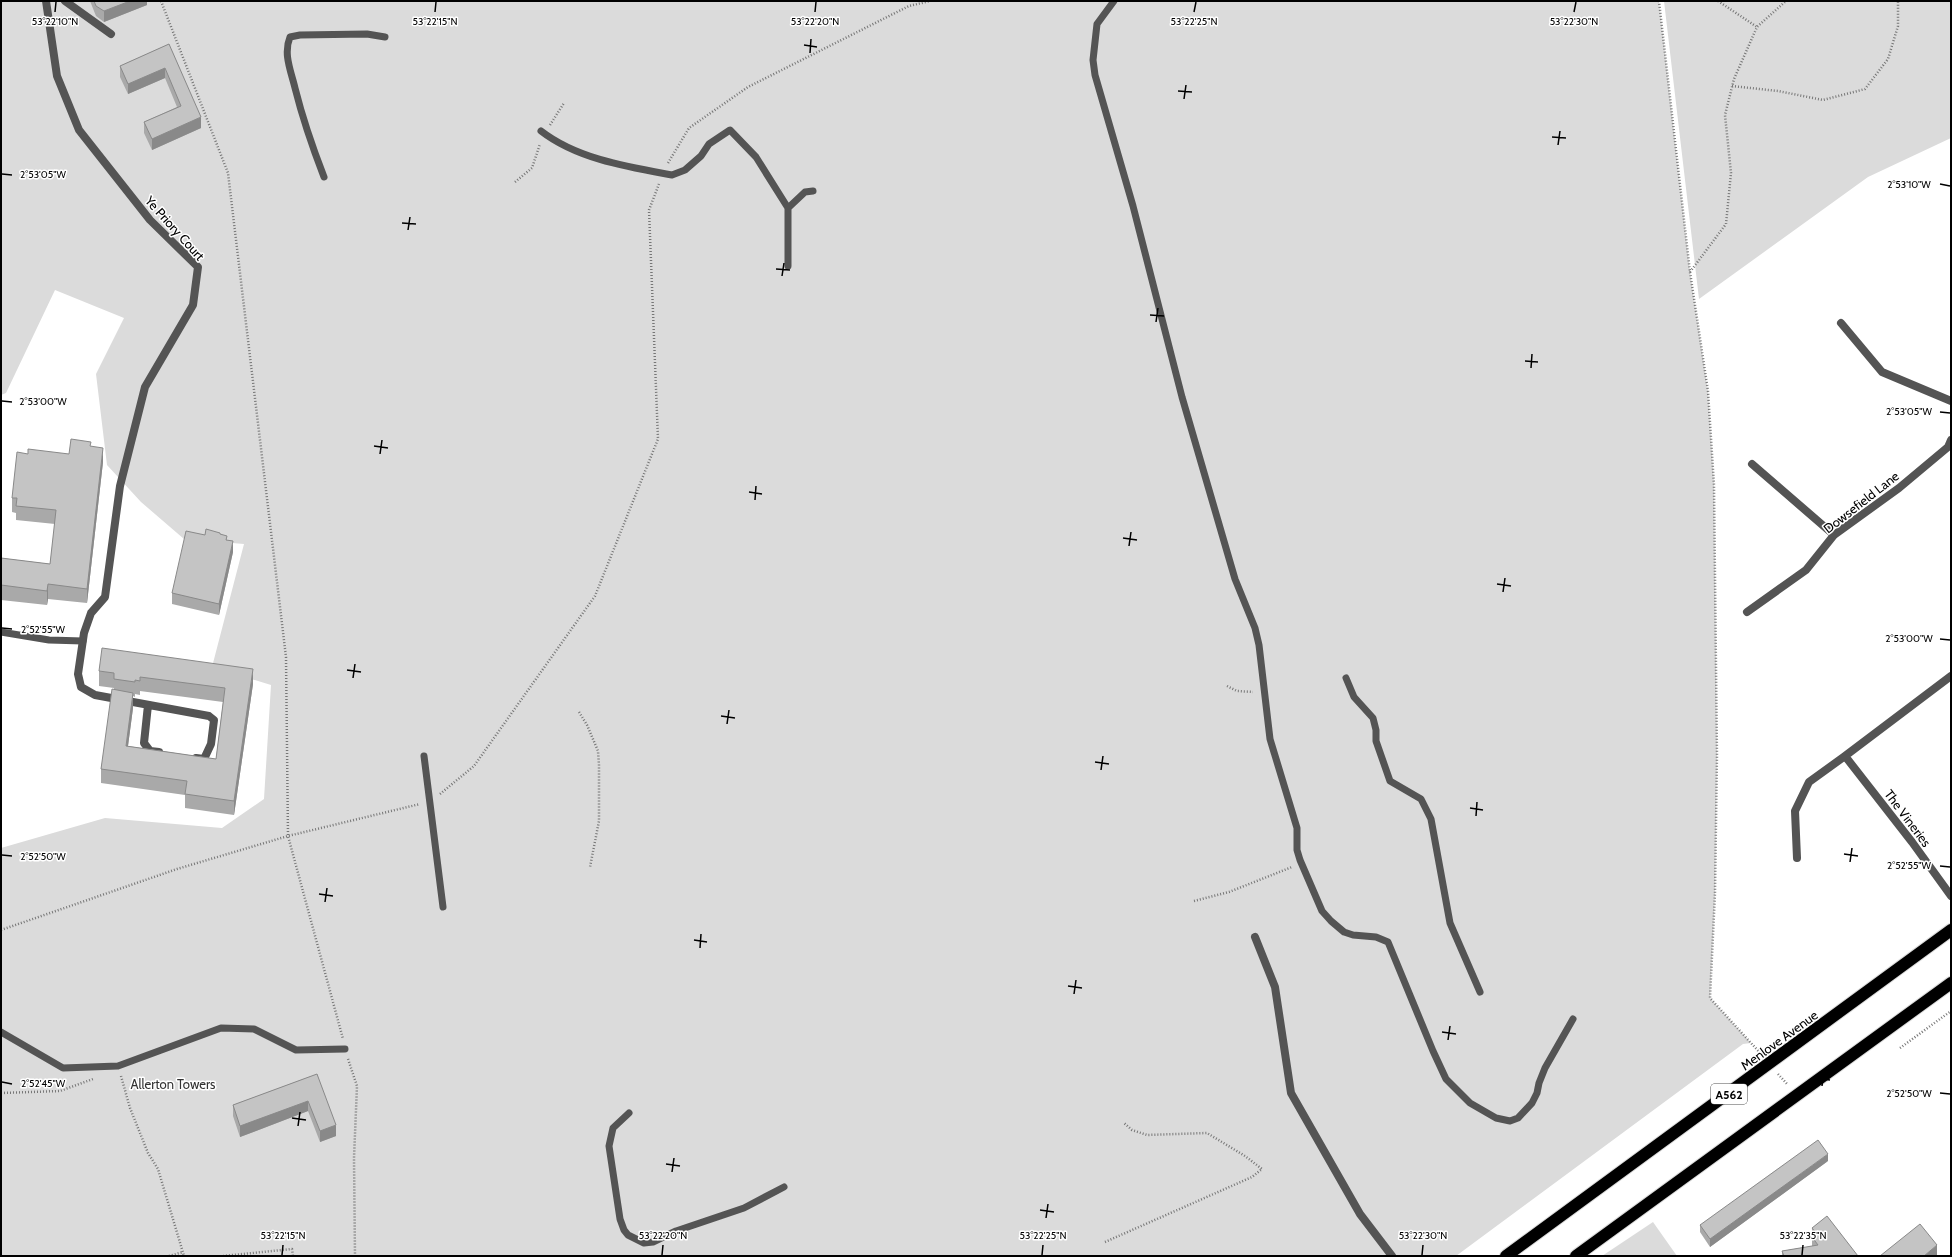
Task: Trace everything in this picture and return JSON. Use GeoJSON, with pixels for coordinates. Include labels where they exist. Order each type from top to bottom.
{"type":"FeatureCollection","features":[{"type":"Feature","properties":{"kind":"highway","name":"Menlove Avenue"},"geometry":{"type":"LineString","coordinates":[[1506,1256],[1951,930]]}},
{"type":"Feature","properties":{"kind":"highway"},"geometry":{"type":"LineString","coordinates":[[1576,1256],[1951,983]]}},
{"type":"Feature","properties":{"kind":"street","name":"Ye Priory Court"},"geometry":{"type":"LineString","coordinates":[[46,1],[57,76],[79,130],[150,220],[198,268],[193,305],[145,387],[120,486],[104,597],[91,613],[83,641]]}},
{"type":"Feature","properties":{"kind":"street"},"geometry":{"type":"LineString","coordinates":[[65,1],[111,34]]}},
{"type":"Feature","properties":{"kind":"street"},"geometry":{"type":"LineString","coordinates":[[1841,323],[1882,372],[1951,401]]}},
{"type":"Feature","properties":{"kind":"street","name":"Dowsefield Lane"},"geometry":{"type":"LineString","coordinates":[[1747,612],[1806,570],[1834,535],[1899,488],[1948,447],[1951,440]]}},
{"type":"Feature","properties":{"kind":"street"},"geometry":{"type":"LineString","coordinates":[[1752,464],[1834,535]]}},
{"type":"Feature","properties":{"kind":"street"},"geometry":{"type":"LineString","coordinates":[[83,641],[78,674],[82,687],[95,695],[209,716],[214,720],[211,744],[204,759],[189,757]]}},
{"type":"Feature","properties":{"kind":"street"},"geometry":{"type":"LineString","coordinates":[[1797,858],[1795,811],[1809,782],[1951,676]]}},
{"type":"Feature","properties":{"kind":"street"},"geometry":{"type":"LineString","coordinates":[[148,705],[144,743],[150,751],[166,753]]}},
{"type":"Feature","properties":{"kind":"street","name":"The Vineries"},"geometry":{"type":"LineString","coordinates":[[1845,756],[1912,842],[1951,896]]}},
{"type":"Feature","properties":{"kind":"street"},"geometry":{"type":"LineString","coordinates":[[1255,937],[1275,987],[1291,1093],[1360,1214],[1392,1256]]}},
{"type":"Feature","properties":{"kind":"lane"},"geometry":{"type":"LineString","coordinates":[[1114,1],[1097,24],[1093,60],[1095,75],[1133,206],[1182,397],[1235,579],[1254,628],[1259,646],[1270,739],[1294,813],[1297,828],[1297,850],[1322,911],[1344,932],[1353,935],[1376,937],[1388,942],[1432,1051],[1446,1080],[1470,1103],[1496,1118],[1510,1121],[1518,1118],[1532,1103],[1537,1093],[1545,1068],[1573,1019]]}},
{"type":"Feature","properties":{"kind":"lane"},"geometry":{"type":"LineString","coordinates":[[324,177],[309,140],[290,71],[287,57],[287,44],[290,37],[300,35],[367,34],[385,37]]}},
{"type":"Feature","properties":{"kind":"lane"},"geometry":{"type":"LineString","coordinates":[[541,131],[551,139],[585,156],[672,175],[685,170],[701,156],[709,144],[730,130],[756,157],[788,208],[788,266]]}},
{"type":"Feature","properties":{"kind":"lane"},"geometry":{"type":"LineString","coordinates":[[788,208],[806,192],[813,191]]}},
{"type":"Feature","properties":{"kind":"lane"},"geometry":{"type":"LineString","coordinates":[[1,632],[49,640],[83,641]]}},
{"type":"Feature","properties":{"kind":"lane"},"geometry":{"type":"LineString","coordinates":[[1346,678],[1354,697],[1373,718],[1376,730],[1376,741],[1390,781],[1421,799],[1431,819],[1450,923],[1480,992]]}},
{"type":"Feature","properties":{"kind":"lane"},"geometry":{"type":"LineString","coordinates":[[424,756],[443,908]]}},
{"type":"Feature","properties":{"kind":"lane"},"geometry":{"type":"LineString","coordinates":[[1,1032],[63,1068],[118,1066],[221,1028],[254,1030],[296,1050],[345,1049]]}},
{"type":"Feature","properties":{"kind":"lane"},"geometry":{"type":"LineString","coordinates":[[629,1113],[614,1128],[609,1146],[620,1219],[624,1230],[634,1240],[644,1243],[653,1242],[676,1232],[744,1208],[784,1187]]}},
{"type":"Feature","properties":{"kind":"path"},"geometry":{"type":"LineString","coordinates":[[161,1],[228,173],[286,657],[288,836],[345,1049],[357,1086],[354,1158],[355,1256]]}},
{"type":"Feature","properties":{"kind":"path"},"geometry":{"type":"LineString","coordinates":[[1,930],[176,869],[288,836],[430,802],[474,766],[595,596],[658,440],[649,210],[663,173],[689,128],[748,87],[909,6],[930,1]]}},
{"type":"Feature","properties":{"kind":"path"},"geometry":{"type":"LineString","coordinates":[[1659,1],[1690,272],[1708,391],[1714,485],[1717,755],[1715,893],[1710,998],[1764,1058]]}},
{"type":"Feature","properties":{"kind":"path"},"geometry":{"type":"LineString","coordinates":[[1718,1],[1757,28]]}},
{"type":"Feature","properties":{"kind":"path"},"geometry":{"type":"LineString","coordinates":[[1690,272],[1726,224],[1731,173],[1725,115],[1732,86],[1757,28],[1786,1]]}},
{"type":"Feature","properties":{"kind":"path"},"geometry":{"type":"LineString","coordinates":[[1732,86],[1778,91],[1823,100],[1865,89],[1888,59],[1898,26],[1898,1]]}},
{"type":"Feature","properties":{"kind":"path"},"geometry":{"type":"LineString","coordinates":[[1227,686],[1237,691],[1264,692]]}},
{"type":"Feature","properties":{"kind":"path"},"geometry":{"type":"LineString","coordinates":[[579,712],[596,746],[599,765],[599,821],[590,867]]}},
{"type":"Feature","properties":{"kind":"path"},"geometry":{"type":"LineString","coordinates":[[1194,900],[1229,892],[1298,864],[1302,864]]}},
{"type":"Feature","properties":{"kind":"path"},"geometry":{"type":"LineString","coordinates":[[1900,1048],[1951,1011]]}},
{"type":"Feature","properties":{"kind":"path"},"geometry":{"type":"LineString","coordinates":[[1,1093],[60,1091],[85,1083],[118,1066],[130,1108],[148,1153],[158,1169],[184,1256]]}},
{"type":"Feature","properties":{"kind":"path"},"geometry":{"type":"LineString","coordinates":[[1778,1073],[1791,1088]]}},
{"type":"Feature","properties":{"kind":"path"},"geometry":{"type":"LineString","coordinates":[[1105,1242],[1252,1177],[1262,1169],[1245,1156],[1207,1133],[1146,1135],[1132,1130],[1124,1122]]}},
{"type":"Feature","properties":{"kind":"path"},"geometry":{"type":"LineString","coordinates":[[223,1256],[292,1249],[293,1256]]}},
{"type":"Feature","properties":{"kind":"path"},"geometry":{"type":"LineString","coordinates":[[170,1256],[183,1252]]}},
{"type":"Feature","properties":{"kind":"green space","name":"Allerton Towers"},"geometry":{"type":"Polygon","coordinates":[[[1,1],[1659,1],[1690,272],[1708,391],[1714,485],[1717,755],[1715,893],[1710,998],[1751,1043],[1743,1044],[1456,1256],[1,1256],[1,848],[105,818],[222,828],[264,799],[271,685],[212,667],[244,544],[184,539],[141,502],[107,465],[96,374],[124,318],[55,290],[6,393],[1,395],[1,1]]]}},
{"type":"Feature","properties":{"kind":"green space"},"geometry":{"type":"Polygon","coordinates":[[[1664,1],[1951,1],[1951,138],[1868,177],[1699,299],[1664,1]]]}},
{"type":"Feature","properties":{"kind":"green space"},"geometry":{"type":"Polygon","coordinates":[[[1653,1222],[1677,1256],[1602,1256],[1653,1222]]]}},
{"type":"Feature","properties":{"kind":"building"},"geometry":{"type":"Polygon","coordinates":[[[94,1],[130,1],[104,11],[96,6],[94,1]]]}},
{"type":"Feature","properties":{"kind":"building"},"geometry":{"type":"Polygon","coordinates":[[[169,44],[201,117],[152,139],[144,122],[181,106],[165,68],[128,84],[120,66],[169,44]]]}},
{"type":"Feature","properties":{"kind":"building"},"geometry":{"type":"Polygon","coordinates":[[[71,439],[91,442],[90,446],[103,448],[87,589],[48,584],[47,591],[1,585],[1,558],[50,564],[56,510],[16,506],[17,498],[12,498],[17,452],[28,454],[28,449],[69,454],[71,439]]]}},
{"type":"Feature","properties":{"kind":"building"},"geometry":{"type":"Polygon","coordinates":[[[206,529],[227,536],[226,540],[233,541],[219,604],[172,593],[186,531],[205,535],[206,529]]]}},
{"type":"Feature","properties":{"kind":"building"},"geometry":{"type":"Polygon","coordinates":[[[102,648],[253,669],[234,801],[185,794],[187,781],[101,769],[112,689],[133,693],[126,746],[216,759],[225,688],[140,677],[140,681],[135,680],[135,682],[114,679],[114,673],[99,671],[102,648]]]}},
{"type":"Feature","properties":{"kind":"building"},"geometry":{"type":"Polygon","coordinates":[[[317,1074],[336,1125],[320,1131],[308,1101],[240,1126],[233,1105],[317,1074]]]}},
{"type":"Feature","properties":{"kind":"building"},"geometry":{"type":"Polygon","coordinates":[[[1818,1140],[1828,1154],[1710,1239],[1700,1225],[1818,1140]]]}},
{"type":"Feature","properties":{"kind":"building"},"geometry":{"type":"Polygon","coordinates":[[[1827,1216],[1858,1256],[1784,1256],[1782,1251],[1818,1245],[1812,1237],[1817,1234],[1812,1228],[1827,1216]]]}},
{"type":"Feature","properties":{"kind":"building"},"geometry":{"type":"Polygon","coordinates":[[[1920,1224],[1937,1245],[1924,1256],[1880,1256],[1920,1224]]]}}]}
